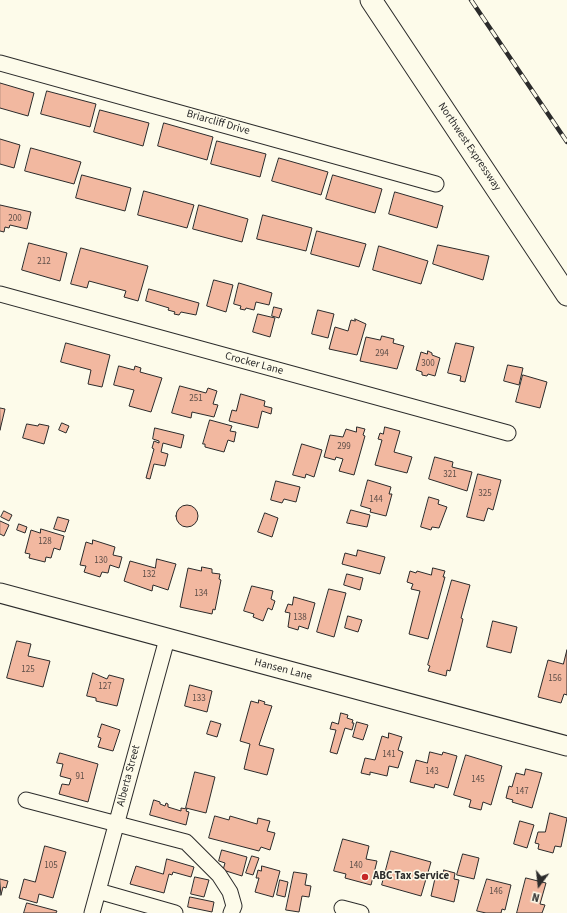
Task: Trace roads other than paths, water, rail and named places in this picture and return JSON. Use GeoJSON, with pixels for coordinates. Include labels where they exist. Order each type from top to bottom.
{"type":"FeatureCollection","features":[{"type":"Feature","properties":{"kind":"main road","name":"Northwest Expressway"},"geometry":{"type":"LineString","coordinates":[[371,0],[567,295]]}},
{"type":"Feature","properties":{"kind":"street","name":"Briarcliff Drive"},"geometry":{"type":"LineString","coordinates":[[0,62],[436,184]]}},
{"type":"Feature","properties":{"kind":"street","name":"Crocker Lane"},"geometry":{"type":"LineString","coordinates":[[0,294],[508,433]]}},
{"type":"Feature","properties":{"kind":"street","name":"Hansen Lane"},"geometry":{"type":"LineString","coordinates":[[0,593],[567,746]]}},
{"type":"Feature","properties":{"kind":"street","name":"Alberta Street"},"geometry":{"type":"LineString","coordinates":[[92,913],[167,639]]}},
{"type":"Feature","properties":{"kind":"street"},"geometry":{"type":"LineString","coordinates":[[26,800],[178,839],[190,845],[219,875],[230,892],[234,906],[231,913]]}},
{"type":"Feature","properties":{"kind":"street"},"geometry":{"type":"LineString","coordinates":[[98,891],[176,913]]}},
{"type":"Feature","properties":{"kind":"street"},"geometry":{"type":"LineString","coordinates":[[342,908],[361,913]]}},
{"type":"Feature","properties":{"kind":"railway"},"geometry":{"type":"LineString","coordinates":[[471,0],[567,142]]}},
{"type":"Feature","properties":{"kind":"place","name":"ABC Tax Service"},"geometry":{"type":"Point","coordinates":[365,877]}}]}
